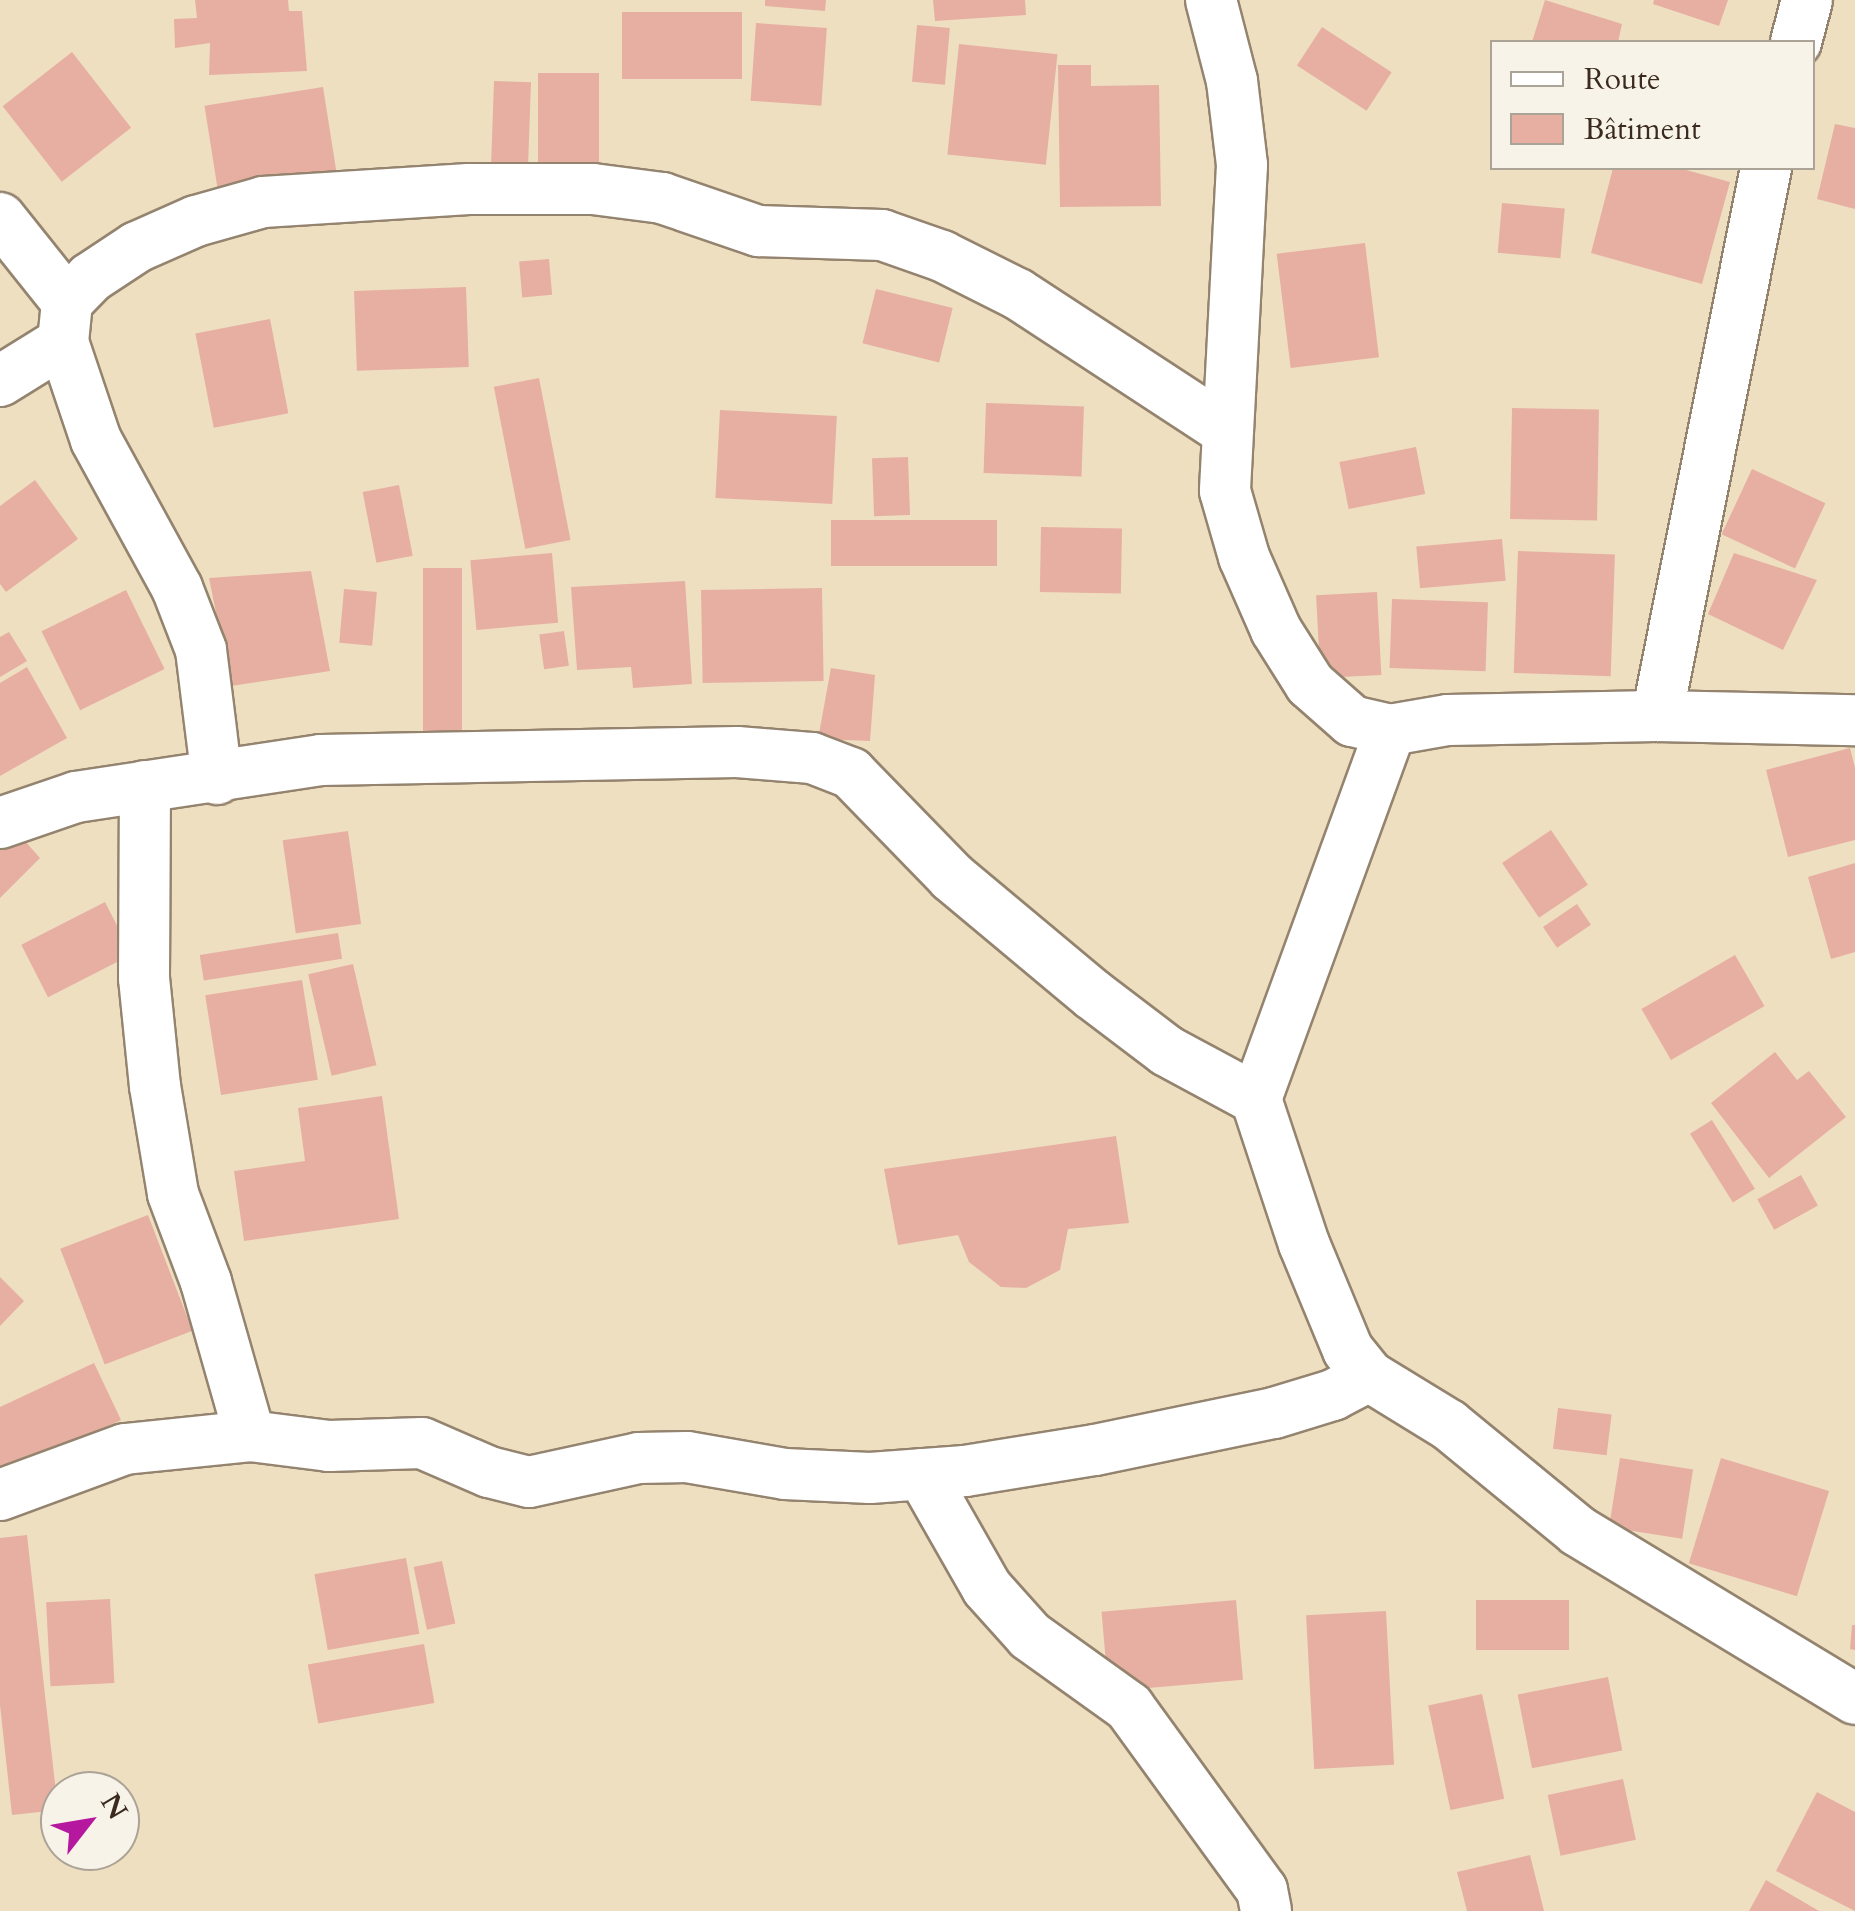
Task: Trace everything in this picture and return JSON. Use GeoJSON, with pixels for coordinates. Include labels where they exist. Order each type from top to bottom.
{"type":"FeatureCollection","features":[{"type":"Feature","properties":{"kind":"street"},"geometry":{"type":"LineString","coordinates":[[1210,0],[1232,81],[1242,166],[1225,491],[1244,557],[1276,630],[1310,684],[1352,721],[1390,730],[1448,720],[1656,716],[1855,720]]}},
{"type":"Feature","properties":{"kind":"street"},"geometry":{"type":"LineString","coordinates":[[1797,40],[1807,0]]}},
{"type":"Feature","properties":{"kind":"street"},"geometry":{"type":"LineString","coordinates":[[1656,716],[1766,170]]}},
{"type":"Feature","properties":{"kind":"street"},"geometry":{"type":"LineString","coordinates":[[0,381],[65,322],[90,278],[137,248],[196,221],[263,202],[470,189],[593,189],[662,198],[758,231],[882,235],[942,256],[1018,294],[1226,430]]}},
{"type":"Feature","properties":{"kind":"street"},"geometry":{"type":"LineString","coordinates":[[0,218],[65,322],[96,440],[177,588],[201,650],[217,779]]}},
{"type":"Feature","properties":{"kind":"street"},"geometry":{"type":"LineString","coordinates":[[1390,730],[1256,1099],[1304,1244],[1348,1350],[1370,1376],[1449,1425],[1578,1531],[1855,1699]]}},
{"type":"Feature","properties":{"kind":"street"},"geometry":{"type":"LineString","coordinates":[[0,823],[76,796],[217,779],[321,760],[738,752],[812,758],[851,772],[952,877],[1092,994],[1167,1050],[1256,1099]]}},
{"type":"Feature","properties":{"kind":"street"},"geometry":{"type":"LineString","coordinates":[[146,786],[144,978],[155,1086],[173,1194],[206,1282],[250,1436]]}},
{"type":"Feature","properties":{"kind":"street"},"geometry":{"type":"LineString","coordinates":[[0,1495],[125,1449],[250,1436],[329,1446],[422,1444],[489,1472],[529,1482],[639,1458],[687,1457],[785,1474],[870,1478],[922,1474],[1023,1463],[1226,1424],[1333,1395],[1370,1376]]}},
{"type":"Feature","properties":{"kind":"street"},"geometry":{"type":"LineString","coordinates":[[922,1474],[986,1588],[1030,1636],[1129,1707],[1262,1890],[1266,1911]]}},
{"type":"Feature","properties":{"kind":"building"},"geometry":{"type":"Polygon","coordinates":[[[195,0],[288,0],[289,11],[302,11],[307,71],[209,75],[210,43],[175,48],[174,19],[197,18],[195,0]]]}},
{"type":"Feature","properties":{"kind":"building"},"geometry":{"type":"Polygon","coordinates":[[[765,0],[826,0],[825,11],[765,6],[765,0]]]}},
{"type":"Feature","properties":{"kind":"building"},"geometry":{"type":"Polygon","coordinates":[[[933,0],[1025,0],[1026,15],[935,21],[933,0]]]}},
{"type":"Feature","properties":{"kind":"building"},"geometry":{"type":"Polygon","coordinates":[[[1545,0],[1622,24],[1618,40],[1533,40],[1545,0]]]}},
{"type":"Feature","properties":{"kind":"building"},"geometry":{"type":"Polygon","coordinates":[[[1654,0],[1728,0],[1719,26],[1653,4],[1654,0]]]}},
{"type":"Feature","properties":{"kind":"building"},"geometry":{"type":"Polygon","coordinates":[[[622,12],[742,12],[742,79],[622,79],[622,12]]]}},
{"type":"Feature","properties":{"kind":"building"},"geometry":{"type":"Polygon","coordinates":[[[756,23],[827,28],[821,106],[751,101],[756,23]]]}},
{"type":"Feature","properties":{"kind":"building"},"geometry":{"type":"Polygon","coordinates":[[[917,25],[950,28],[945,85],[912,82],[917,25]]]}},
{"type":"Feature","properties":{"kind":"building"},"geometry":{"type":"Polygon","coordinates":[[[1322,27],[1392,72],[1367,111],[1297,66],[1322,27]]]}},
{"type":"Feature","properties":{"kind":"building"},"geometry":{"type":"Polygon","coordinates":[[[959,44],[1057,54],[1046,165],[947,154],[959,44]]]}},
{"type":"Feature","properties":{"kind":"building"},"geometry":{"type":"Polygon","coordinates":[[[72,52],[131,128],[62,182],[3,106],[72,52]]]}},
{"type":"Feature","properties":{"kind":"building"},"geometry":{"type":"Polygon","coordinates":[[[1058,65],[1091,65],[1091,86],[1159,85],[1161,206],[1060,207],[1058,65]]]}},
{"type":"Feature","properties":{"kind":"building"},"geometry":{"type":"Polygon","coordinates":[[[538,73],[599,73],[599,175],[538,175],[538,73]]]}},
{"type":"Feature","properties":{"kind":"building"},"geometry":{"type":"Polygon","coordinates":[[[494,81],[531,82],[528,177],[491,176],[494,81]]]}},
{"type":"Feature","properties":{"kind":"building"},"geometry":{"type":"Polygon","coordinates":[[[323,87],[336,170],[218,189],[204,106],[323,87]]]}},
{"type":"Feature","properties":{"kind":"building"},"geometry":{"type":"Polygon","coordinates":[[[1835,124],[1855,128],[1855,209],[1817,199],[1835,124]]]}},
{"type":"Feature","properties":{"kind":"building"},"geometry":{"type":"Polygon","coordinates":[[[1612,170],[1686,170],[1730,182],[1702,284],[1591,253],[1612,170]]]}},
{"type":"Feature","properties":{"kind":"building"},"geometry":{"type":"Polygon","coordinates":[[[1502,203],[1565,208],[1560,258],[1498,253],[1502,203]]]}},
{"type":"Feature","properties":{"kind":"building"},"geometry":{"type":"Polygon","coordinates":[[[1365,243],[1379,357],[1291,368],[1277,254],[1365,243]]]}},
{"type":"Feature","properties":{"kind":"building"},"geometry":{"type":"Polygon","coordinates":[[[549,259],[552,295],[522,297],[519,262],[549,259]]]}},
{"type":"Feature","properties":{"kind":"building"},"geometry":{"type":"Polygon","coordinates":[[[466,287],[469,367],[357,371],[354,291],[466,287]]]}},
{"type":"Feature","properties":{"kind":"building"},"geometry":{"type":"Polygon","coordinates":[[[876,289],[953,308],[939,362],[862,343],[876,289]]]}},
{"type":"Feature","properties":{"kind":"building"},"geometry":{"type":"Polygon","coordinates":[[[270,319],[288,413],[214,428],[195,334],[270,319]]]}},
{"type":"Feature","properties":{"kind":"building"},"geometry":{"type":"Polygon","coordinates":[[[539,378],[570,540],[525,549],[494,387],[539,378]]]}},
{"type":"Feature","properties":{"kind":"building"},"geometry":{"type":"Polygon","coordinates":[[[986,403],[1084,406],[1081,476],[984,473],[986,403]]]}},
{"type":"Feature","properties":{"kind":"building"},"geometry":{"type":"Polygon","coordinates":[[[1512,408],[1599,410],[1597,521],[1510,519],[1512,408]]]}},
{"type":"Feature","properties":{"kind":"building"},"geometry":{"type":"Polygon","coordinates":[[[720,410],[837,416],[832,504],[715,498],[720,410]]]}},
{"type":"Feature","properties":{"kind":"building"},"geometry":{"type":"Polygon","coordinates":[[[1416,447],[1425,494],[1349,509],[1339,462],[1416,447]]]}},
{"type":"Feature","properties":{"kind":"building"},"geometry":{"type":"Polygon","coordinates":[[[908,457],[910,515],[874,516],[872,458],[908,457]]]}},
{"type":"Feature","properties":{"kind":"building"},"geometry":{"type":"Polygon","coordinates":[[[1752,469],[1825,503],[1795,568],[1722,534],[1752,469]]]}},
{"type":"Feature","properties":{"kind":"building"},"geometry":{"type":"Polygon","coordinates":[[[35,480],[78,539],[6,592],[0,584],[0,506],[35,480]]]}},
{"type":"Feature","properties":{"kind":"building"},"geometry":{"type":"Polygon","coordinates":[[[399,485],[413,556],[376,563],[363,492],[399,485]]]}},
{"type":"Feature","properties":{"kind":"building"},"geometry":{"type":"Polygon","coordinates":[[[831,520],[997,520],[997,566],[831,566],[831,520]]]}},
{"type":"Feature","properties":{"kind":"building"},"geometry":{"type":"Polygon","coordinates":[[[1041,527],[1122,528],[1121,593],[1040,592],[1041,527]]]}},
{"type":"Feature","properties":{"kind":"building"},"geometry":{"type":"Polygon","coordinates":[[[1502,539],[1506,581],[1420,588],[1416,546],[1502,539]]]}},
{"type":"Feature","properties":{"kind":"building"},"geometry":{"type":"Polygon","coordinates":[[[1518,551],[1615,554],[1611,676],[1514,673],[1518,551]]]}},
{"type":"Feature","properties":{"kind":"building"},"geometry":{"type":"Polygon","coordinates":[[[552,553],[558,623],[476,630],[470,560],[552,553]]]}},
{"type":"Feature","properties":{"kind":"building"},"geometry":{"type":"Polygon","coordinates":[[[1734,553],[1817,580],[1783,650],[1708,614],[1734,553]]]}},
{"type":"Feature","properties":{"kind":"building"},"geometry":{"type":"Polygon","coordinates":[[[423,568],[462,568],[462,741],[423,741],[423,568]]]}},
{"type":"Feature","properties":{"kind":"building"},"geometry":{"type":"Polygon","coordinates":[[[311,571],[330,671],[231,686],[209,578],[311,571]]]}},
{"type":"Feature","properties":{"kind":"building"},"geometry":{"type":"Polygon","coordinates":[[[685,581],[692,684],[633,688],[631,667],[577,670],[571,587],[685,581]]]}},
{"type":"Feature","properties":{"kind":"building"},"geometry":{"type":"Polygon","coordinates":[[[822,588],[824,681],[703,683],[701,590],[822,588]]]}},
{"type":"Feature","properties":{"kind":"building"},"geometry":{"type":"Polygon","coordinates":[[[344,589],[377,592],[372,646],[339,643],[344,589]]]}},
{"type":"Feature","properties":{"kind":"building"},"geometry":{"type":"Polygon","coordinates":[[[126,590],[165,669],[80,710],[42,631],[126,590]]]}},
{"type":"Feature","properties":{"kind":"building"},"geometry":{"type":"Polygon","coordinates":[[[1377,592],[1381,675],[1320,678],[1316,595],[1377,592]]]}},
{"type":"Feature","properties":{"kind":"building"},"geometry":{"type":"Polygon","coordinates":[[[1392,599],[1488,602],[1486,671],[1390,668],[1392,599]]]}},
{"type":"Feature","properties":{"kind":"building"},"geometry":{"type":"Polygon","coordinates":[[[564,631],[569,666],[544,669],[539,634],[564,631]]]}},
{"type":"Feature","properties":{"kind":"building"},"geometry":{"type":"Polygon","coordinates":[[[9,632],[27,661],[0,677],[0,637],[9,632]]]}},
{"type":"Feature","properties":{"kind":"building"},"geometry":{"type":"Polygon","coordinates":[[[27,667],[67,738],[0,776],[0,683],[27,667]]]}},
{"type":"Feature","properties":{"kind":"building"},"geometry":{"type":"Polygon","coordinates":[[[831,668],[875,675],[870,741],[818,739],[831,668]]]}},
{"type":"Feature","properties":{"kind":"building"},"geometry":{"type":"Polygon","coordinates":[[[1850,748],[1855,768],[1855,840],[1788,857],[1766,770],[1850,748]]]}},
{"type":"Feature","properties":{"kind":"building"},"geometry":{"type":"Polygon","coordinates":[[[1551,830],[1588,885],[1539,918],[1502,863],[1551,830]]]}},
{"type":"Feature","properties":{"kind":"building"},"geometry":{"type":"Polygon","coordinates":[[[16,831],[40,858],[0,898],[0,846],[16,831]]]}},
{"type":"Feature","properties":{"kind":"building"},"geometry":{"type":"Polygon","coordinates":[[[348,831],[361,924],[296,933],[283,840],[348,831]]]}},
{"type":"Feature","properties":{"kind":"building"},"geometry":{"type":"Polygon","coordinates":[[[1855,863],[1855,952],[1831,959],[1808,877],[1855,863]]]}},
{"type":"Feature","properties":{"kind":"building"},"geometry":{"type":"Polygon","coordinates":[[[105,902],[132,955],[48,997],[21,945],[105,902]]]}},
{"type":"Feature","properties":{"kind":"building"},"geometry":{"type":"Polygon","coordinates":[[[1577,904],[1591,925],[1557,948],[1543,927],[1577,904]]]}},
{"type":"Feature","properties":{"kind":"building"},"geometry":{"type":"Polygon","coordinates":[[[338,933],[342,959],[204,981],[200,955],[338,933]]]}},
{"type":"Feature","properties":{"kind":"building"},"geometry":{"type":"Polygon","coordinates":[[[1735,955],[1764,1006],[1671,1060],[1641,1009],[1735,955]]]}},
{"type":"Feature","properties":{"kind":"building"},"geometry":{"type":"Polygon","coordinates":[[[353,964],[376,1065],[332,1076],[308,974],[353,964]]]}},
{"type":"Feature","properties":{"kind":"building"},"geometry":{"type":"Polygon","coordinates":[[[302,980],[318,1080],[221,1095],[205,995],[302,980]]]}},
{"type":"Feature","properties":{"kind":"building"},"geometry":{"type":"Polygon","coordinates":[[[1775,1052],[1797,1080],[1809,1071],[1846,1117],[1769,1178],[1711,1103],[1775,1052]]]}},
{"type":"Feature","properties":{"kind":"building"},"geometry":{"type":"Polygon","coordinates":[[[382,1096],[399,1219],[244,1241],[234,1171],[305,1161],[298,1108],[382,1096]]]}},
{"type":"Feature","properties":{"kind":"building"},"geometry":{"type":"Polygon","coordinates":[[[1712,1120],[1755,1189],[1733,1202],[1690,1134],[1712,1120]]]}},
{"type":"Feature","properties":{"kind":"building"},"geometry":{"type":"Polygon","coordinates":[[[1116,1136],[1129,1223],[1068,1229],[1060,1270],[1026,1288],[1001,1287],[969,1262],[958,1235],[898,1245],[884,1169],[1116,1136]]]}},
{"type":"Feature","properties":{"kind":"building"},"geometry":{"type":"Polygon","coordinates":[[[1801,1175],[1818,1206],[1774,1230],[1757,1199],[1801,1175]]]}},
{"type":"Feature","properties":{"kind":"building"},"geometry":{"type":"Polygon","coordinates":[[[148,1215],[192,1331],[105,1364],[60,1249],[148,1215]]]}},
{"type":"Feature","properties":{"kind":"building"},"geometry":{"type":"Polygon","coordinates":[[[0,1277],[24,1301],[0,1326],[0,1277]]]}},
{"type":"Feature","properties":{"kind":"building"},"geometry":{"type":"Polygon","coordinates":[[[94,1363],[121,1420],[5,1476],[0,1466],[0,1407],[94,1363]]]}},
{"type":"Feature","properties":{"kind":"building"},"geometry":{"type":"Polygon","coordinates":[[[1558,1408],[1612,1415],[1607,1455],[1553,1449],[1558,1408]]]}},
{"type":"Feature","properties":{"kind":"building"},"geometry":{"type":"Polygon","coordinates":[[[1620,1458],[1693,1470],[1682,1539],[1609,1527],[1620,1458]]]}},
{"type":"Feature","properties":{"kind":"building"},"geometry":{"type":"Polygon","coordinates":[[[1721,1458],[1829,1491],[1797,1596],[1689,1563],[1721,1458]]]}},
{"type":"Feature","properties":{"kind":"building"},"geometry":{"type":"Polygon","coordinates":[[[27,1535],[54,1771],[40,1771],[40,1812],[12,1815],[0,1705],[0,1538],[27,1535]]]}},
{"type":"Feature","properties":{"kind":"building"},"geometry":{"type":"Polygon","coordinates":[[[406,1558],[419,1634],[328,1650],[314,1574],[406,1558]]]}},
{"type":"Feature","properties":{"kind":"building"},"geometry":{"type":"Polygon","coordinates":[[[442,1561],[455,1624],[427,1630],[414,1567],[442,1561]]]}},
{"type":"Feature","properties":{"kind":"building"},"geometry":{"type":"Polygon","coordinates":[[[110,1599],[114,1683],[50,1686],[46,1602],[110,1599]]]}},
{"type":"Feature","properties":{"kind":"building"},"geometry":{"type":"Polygon","coordinates":[[[1236,1600],[1243,1680],[1108,1691],[1102,1612],[1236,1600]]]}},
{"type":"Feature","properties":{"kind":"building"},"geometry":{"type":"Polygon","coordinates":[[[1476,1600],[1569,1600],[1569,1650],[1476,1650],[1476,1600]]]}},
{"type":"Feature","properties":{"kind":"building"},"geometry":{"type":"Polygon","coordinates":[[[1386,1611],[1394,1765],[1314,1769],[1306,1615],[1386,1611]]]}},
{"type":"Feature","properties":{"kind":"building"},"geometry":{"type":"Polygon","coordinates":[[[1855,1625],[1855,1650],[1850,1649],[1855,1625]]]}},
{"type":"Feature","properties":{"kind":"building"},"geometry":{"type":"Polygon","coordinates":[[[424,1644],[434,1703],[318,1724],[308,1664],[424,1644]]]}},
{"type":"Feature","properties":{"kind":"building"},"geometry":{"type":"Polygon","coordinates":[[[1608,1677],[1622,1751],[1532,1768],[1518,1695],[1608,1677]]]}},
{"type":"Feature","properties":{"kind":"building"},"geometry":{"type":"Polygon","coordinates":[[[1482,1694],[1504,1799],[1450,1810],[1428,1705],[1482,1694]]]}},
{"type":"Feature","properties":{"kind":"building"},"geometry":{"type":"Polygon","coordinates":[[[1623,1779],[1636,1840],[1561,1856],[1548,1795],[1623,1779]]]}},
{"type":"Feature","properties":{"kind":"building"},"geometry":{"type":"Polygon","coordinates":[[[1817,1792],[1855,1812],[1855,1911],[1776,1871],[1817,1792]]]}},
{"type":"Feature","properties":{"kind":"building"},"geometry":{"type":"Polygon","coordinates":[[[1530,1855],[1544,1911],[1467,1911],[1457,1872],[1530,1855]]]}},
{"type":"Feature","properties":{"kind":"building"},"geometry":{"type":"Polygon","coordinates":[[[1766,1880],[1819,1911],[1749,1911],[1766,1880]]]}}]}
